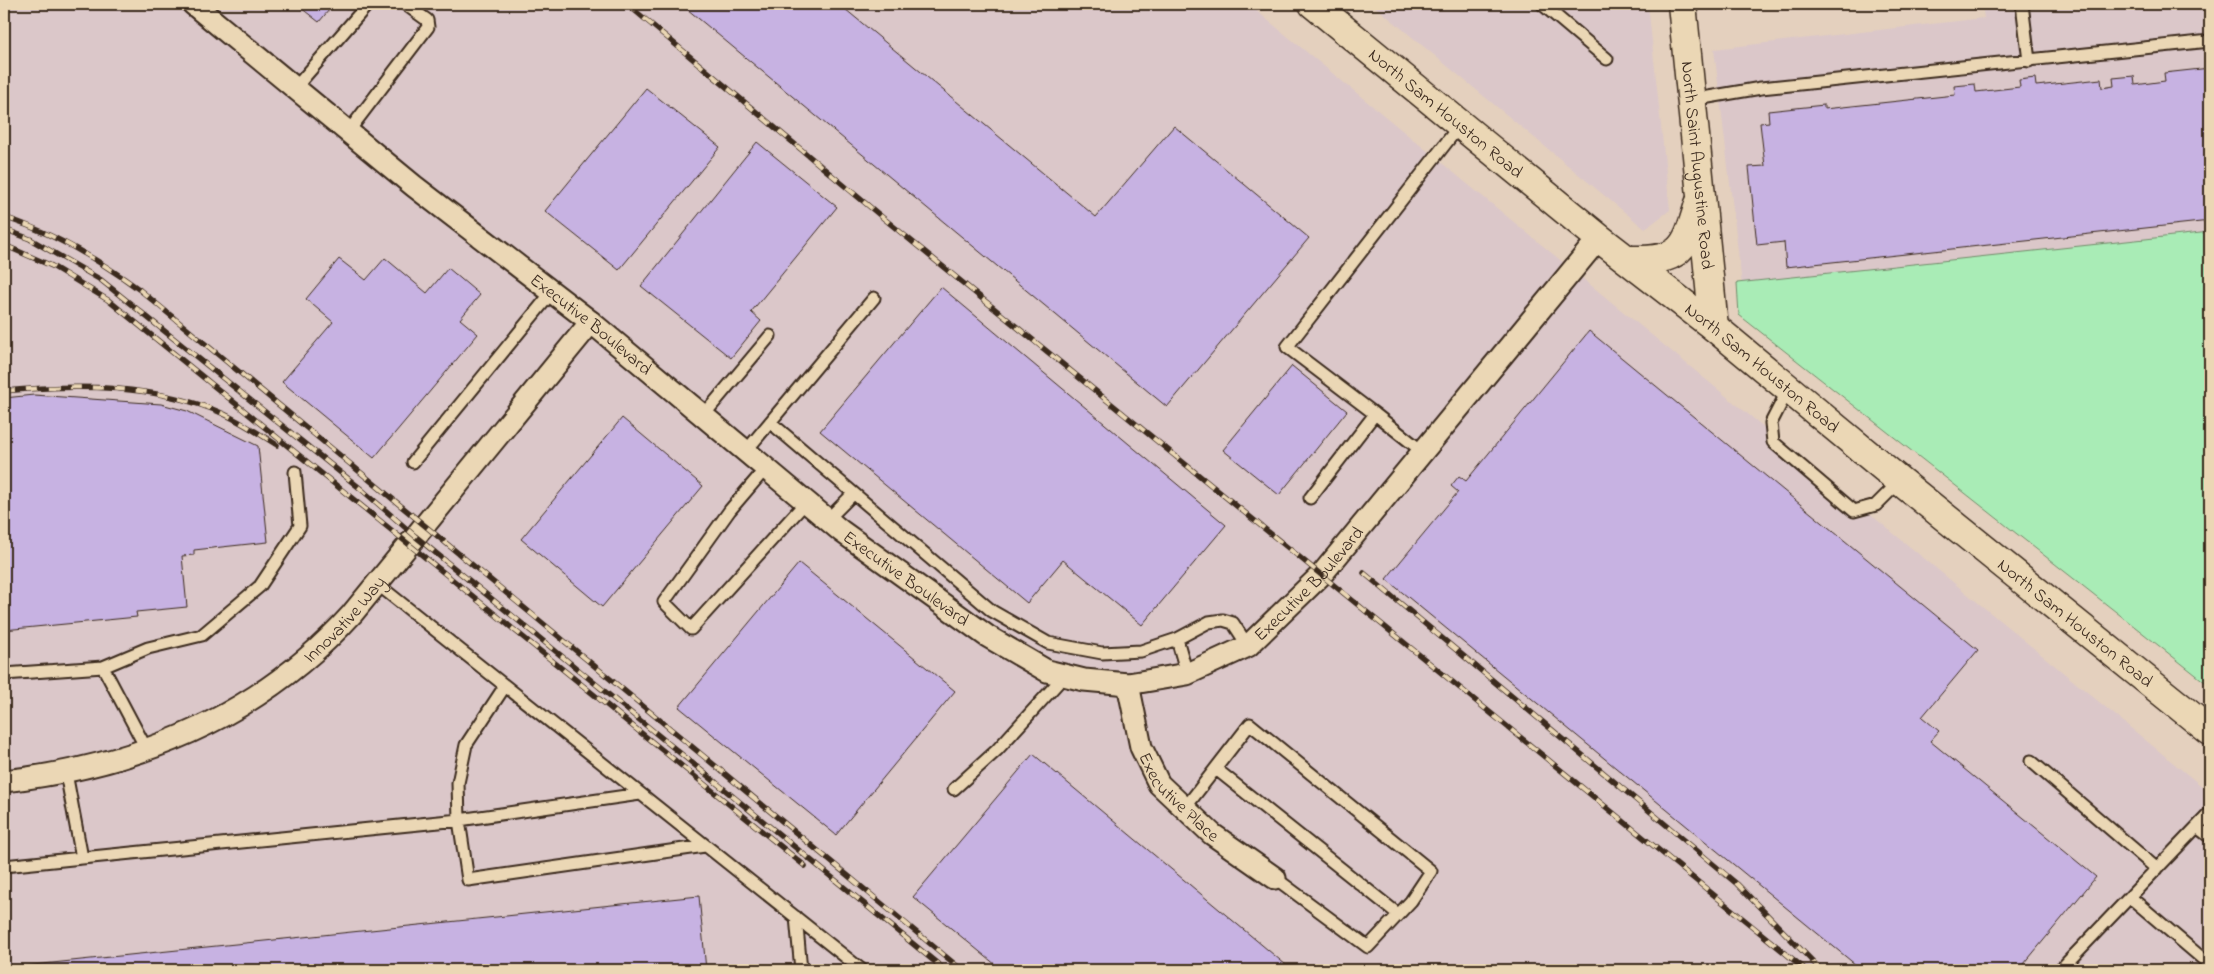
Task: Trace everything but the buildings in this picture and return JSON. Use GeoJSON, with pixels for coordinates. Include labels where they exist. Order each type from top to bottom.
{"type":"FeatureCollection","features":[{"type":"Feature","properties":{"kind":"street","name":"Executive Boulevard"},"geometry":{"type":"LineString","coordinates":[[193,4],[414,186],[591,322],[827,520],[987,636],[1043,654],[1047,671],[1084,680],[1128,684],[1188,674],[1248,646],[1322,574],[1599,238]]}},
{"type":"Feature","properties":{"kind":"street","name":"North Sam Houston Road"},"geometry":{"type":"LineString","coordinates":[[1313,4],[1599,238],[1714,327],[1788,390],[2210,731]]}},
{"type":"Feature","properties":{"kind":"street","name":"North Saint Augustine Road"},"geometry":{"type":"LineString","coordinates":[[1682,4],[1714,327]]}},
{"type":"Feature","properties":{"kind":"street"},"geometry":{"type":"LineString","coordinates":[[1629,260],[1664,259],[1678,250],[1689,236],[1701,195]]}},
{"type":"Feature","properties":{"kind":"street","name":"Innovative Way"},"geometry":{"type":"LineString","coordinates":[[4,781],[66,773],[147,750],[244,705],[290,672],[328,640],[591,322]]}},
{"type":"Feature","properties":{"kind":"street","name":"Executive Place"},"geometry":{"type":"LineString","coordinates":[[1128,684],[1141,747],[1159,784],[1212,834],[1275,878]]}},
{"type":"Feature","properties":{"kind":"lane"},"geometry":{"type":"LineString","coordinates":[[348,132],[428,27],[427,20],[404,4]]}},
{"type":"Feature","properties":{"kind":"lane"},"geometry":{"type":"LineString","coordinates":[[1542,4],[1608,59]]}},
{"type":"Feature","properties":{"kind":"lane"},"geometry":{"type":"LineString","coordinates":[[2022,4],[2029,61]]}},
{"type":"Feature","properties":{"kind":"lane"},"geometry":{"type":"LineString","coordinates":[[295,88],[367,5]]}},
{"type":"Feature","properties":{"kind":"lane"},"geometry":{"type":"LineString","coordinates":[[1691,100],[1761,88],[2029,61],[2210,40]]}},
{"type":"Feature","properties":{"kind":"lane"},"geometry":{"type":"LineString","coordinates":[[1423,452],[1287,347],[1460,125]]}},
{"type":"Feature","properties":{"kind":"lane"},"geometry":{"type":"LineString","coordinates":[[413,462],[552,292]]}},
{"type":"Feature","properties":{"kind":"lane"},"geometry":{"type":"LineString","coordinates":[[746,451],[874,298]]}},
{"type":"Feature","properties":{"kind":"lane"},"geometry":{"type":"LineString","coordinates":[[703,416],[770,336]]}},
{"type":"Feature","properties":{"kind":"lane"},"geometry":{"type":"LineString","coordinates":[[1788,390],[1771,423],[1773,442],[1854,511],[1876,506],[1900,481]]}},
{"type":"Feature","properties":{"kind":"lane"},"geometry":{"type":"LineString","coordinates":[[1310,498],[1375,414]]}},
{"type":"Feature","properties":{"kind":"lane"},"geometry":{"type":"LineString","coordinates":[[770,422],[1043,654],[1140,651],[1176,639],[1209,622],[1223,620],[1233,623],[1248,646]]}},
{"type":"Feature","properties":{"kind":"lane"},"geometry":{"type":"LineString","coordinates":[[766,468],[730,510],[664,602],[691,629],[806,502]]}},
{"type":"Feature","properties":{"kind":"lane"},"geometry":{"type":"LineString","coordinates":[[4,674],[103,667],[148,648],[202,636],[260,586],[300,526],[295,472]]}},
{"type":"Feature","properties":{"kind":"lane"},"geometry":{"type":"LineString","coordinates":[[827,520],[853,494]]}},
{"type":"Feature","properties":{"kind":"lane"},"geometry":{"type":"LineString","coordinates":[[376,583],[862,970]]}},
{"type":"Feature","properties":{"kind":"lane"},"geometry":{"type":"LineString","coordinates":[[1176,639],[1188,674]]}},
{"type":"Feature","properties":{"kind":"lane"},"geometry":{"type":"LineString","coordinates":[[103,667],[147,750]]}},
{"type":"Feature","properties":{"kind":"lane"},"geometry":{"type":"LineString","coordinates":[[954,789],[997,750],[1065,676]]}},
{"type":"Feature","properties":{"kind":"lane"},"geometry":{"type":"LineString","coordinates":[[505,686],[466,745],[458,783],[459,820],[468,880],[705,846]]}},
{"type":"Feature","properties":{"kind":"lane"},"geometry":{"type":"LineString","coordinates":[[1185,808],[1250,724],[1431,871],[1411,901],[1368,946],[1275,878]]}},
{"type":"Feature","properties":{"kind":"lane"},"geometry":{"type":"LineString","coordinates":[[2031,761],[2157,869]]}},
{"type":"Feature","properties":{"kind":"lane"},"geometry":{"type":"LineString","coordinates":[[1216,769],[1398,914]]}},
{"type":"Feature","properties":{"kind":"lane"},"geometry":{"type":"LineString","coordinates":[[66,773],[82,858]]}},
{"type":"Feature","properties":{"kind":"lane"},"geometry":{"type":"LineString","coordinates":[[4,866],[459,820],[640,794]]}},
{"type":"Feature","properties":{"kind":"lane"},"geometry":{"type":"LineString","coordinates":[[2060,970],[2210,813]]}},
{"type":"Feature","properties":{"kind":"lane"},"geometry":{"type":"LineString","coordinates":[[2197,827],[2210,837]]}},
{"type":"Feature","properties":{"kind":"lane"},"geometry":{"type":"LineString","coordinates":[[2130,897],[2210,965]]}},
{"type":"Feature","properties":{"kind":"lane"},"geometry":{"type":"LineString","coordinates":[[796,918],[801,970]]}},
{"type":"Feature","properties":{"kind":"shaded area"},"geometry":{"type":"Polygon","coordinates":[[[4,4],[1248,4],[2210,793],[2210,970],[4,970],[4,4]]]}},
{"type":"Feature","properties":{"kind":"shaded area"},"geometry":{"type":"Polygon","coordinates":[[[1372,4],[1648,4],[1670,210],[1645,229],[1372,4]]]}},
{"type":"Feature","properties":{"kind":"shaded area"},"geometry":{"type":"Polygon","coordinates":[[[1982,4],[2210,4],[2210,239],[1743,293],[1714,49],[1984,18],[1982,4]]]}},
{"type":"Feature","properties":{"kind":"green space"},"geometry":{"type":"Polygon","coordinates":[[[2210,232],[2210,686],[1739,315],[1737,283],[2210,232]]]}},
{"type":"Feature","properties":{"kind":"railway"},"geometry":{"type":"LineString","coordinates":[[627,4],[882,217],[1806,970]]}},
{"type":"Feature","properties":{"kind":"railway"},"geometry":{"type":"LineString","coordinates":[[4,217],[22,223],[75,248],[140,290],[962,970]]}},
{"type":"Feature","properties":{"kind":"railway"},"geometry":{"type":"LineString","coordinates":[[4,229],[30,239],[101,280],[361,489],[415,536],[945,970]]}},
{"type":"Feature","properties":{"kind":"railway"},"geometry":{"type":"LineString","coordinates":[[4,245],[52,266],[108,300],[805,866]]}},
{"type":"Feature","properties":{"kind":"railway"},"geometry":{"type":"LineString","coordinates":[[4,391],[88,387],[144,392],[171,397],[198,404],[224,414],[277,445]]}},
{"type":"Feature","properties":{"kind":"railway"},"geometry":{"type":"LineString","coordinates":[[1364,573],[1737,884],[1821,970]]}}]}
